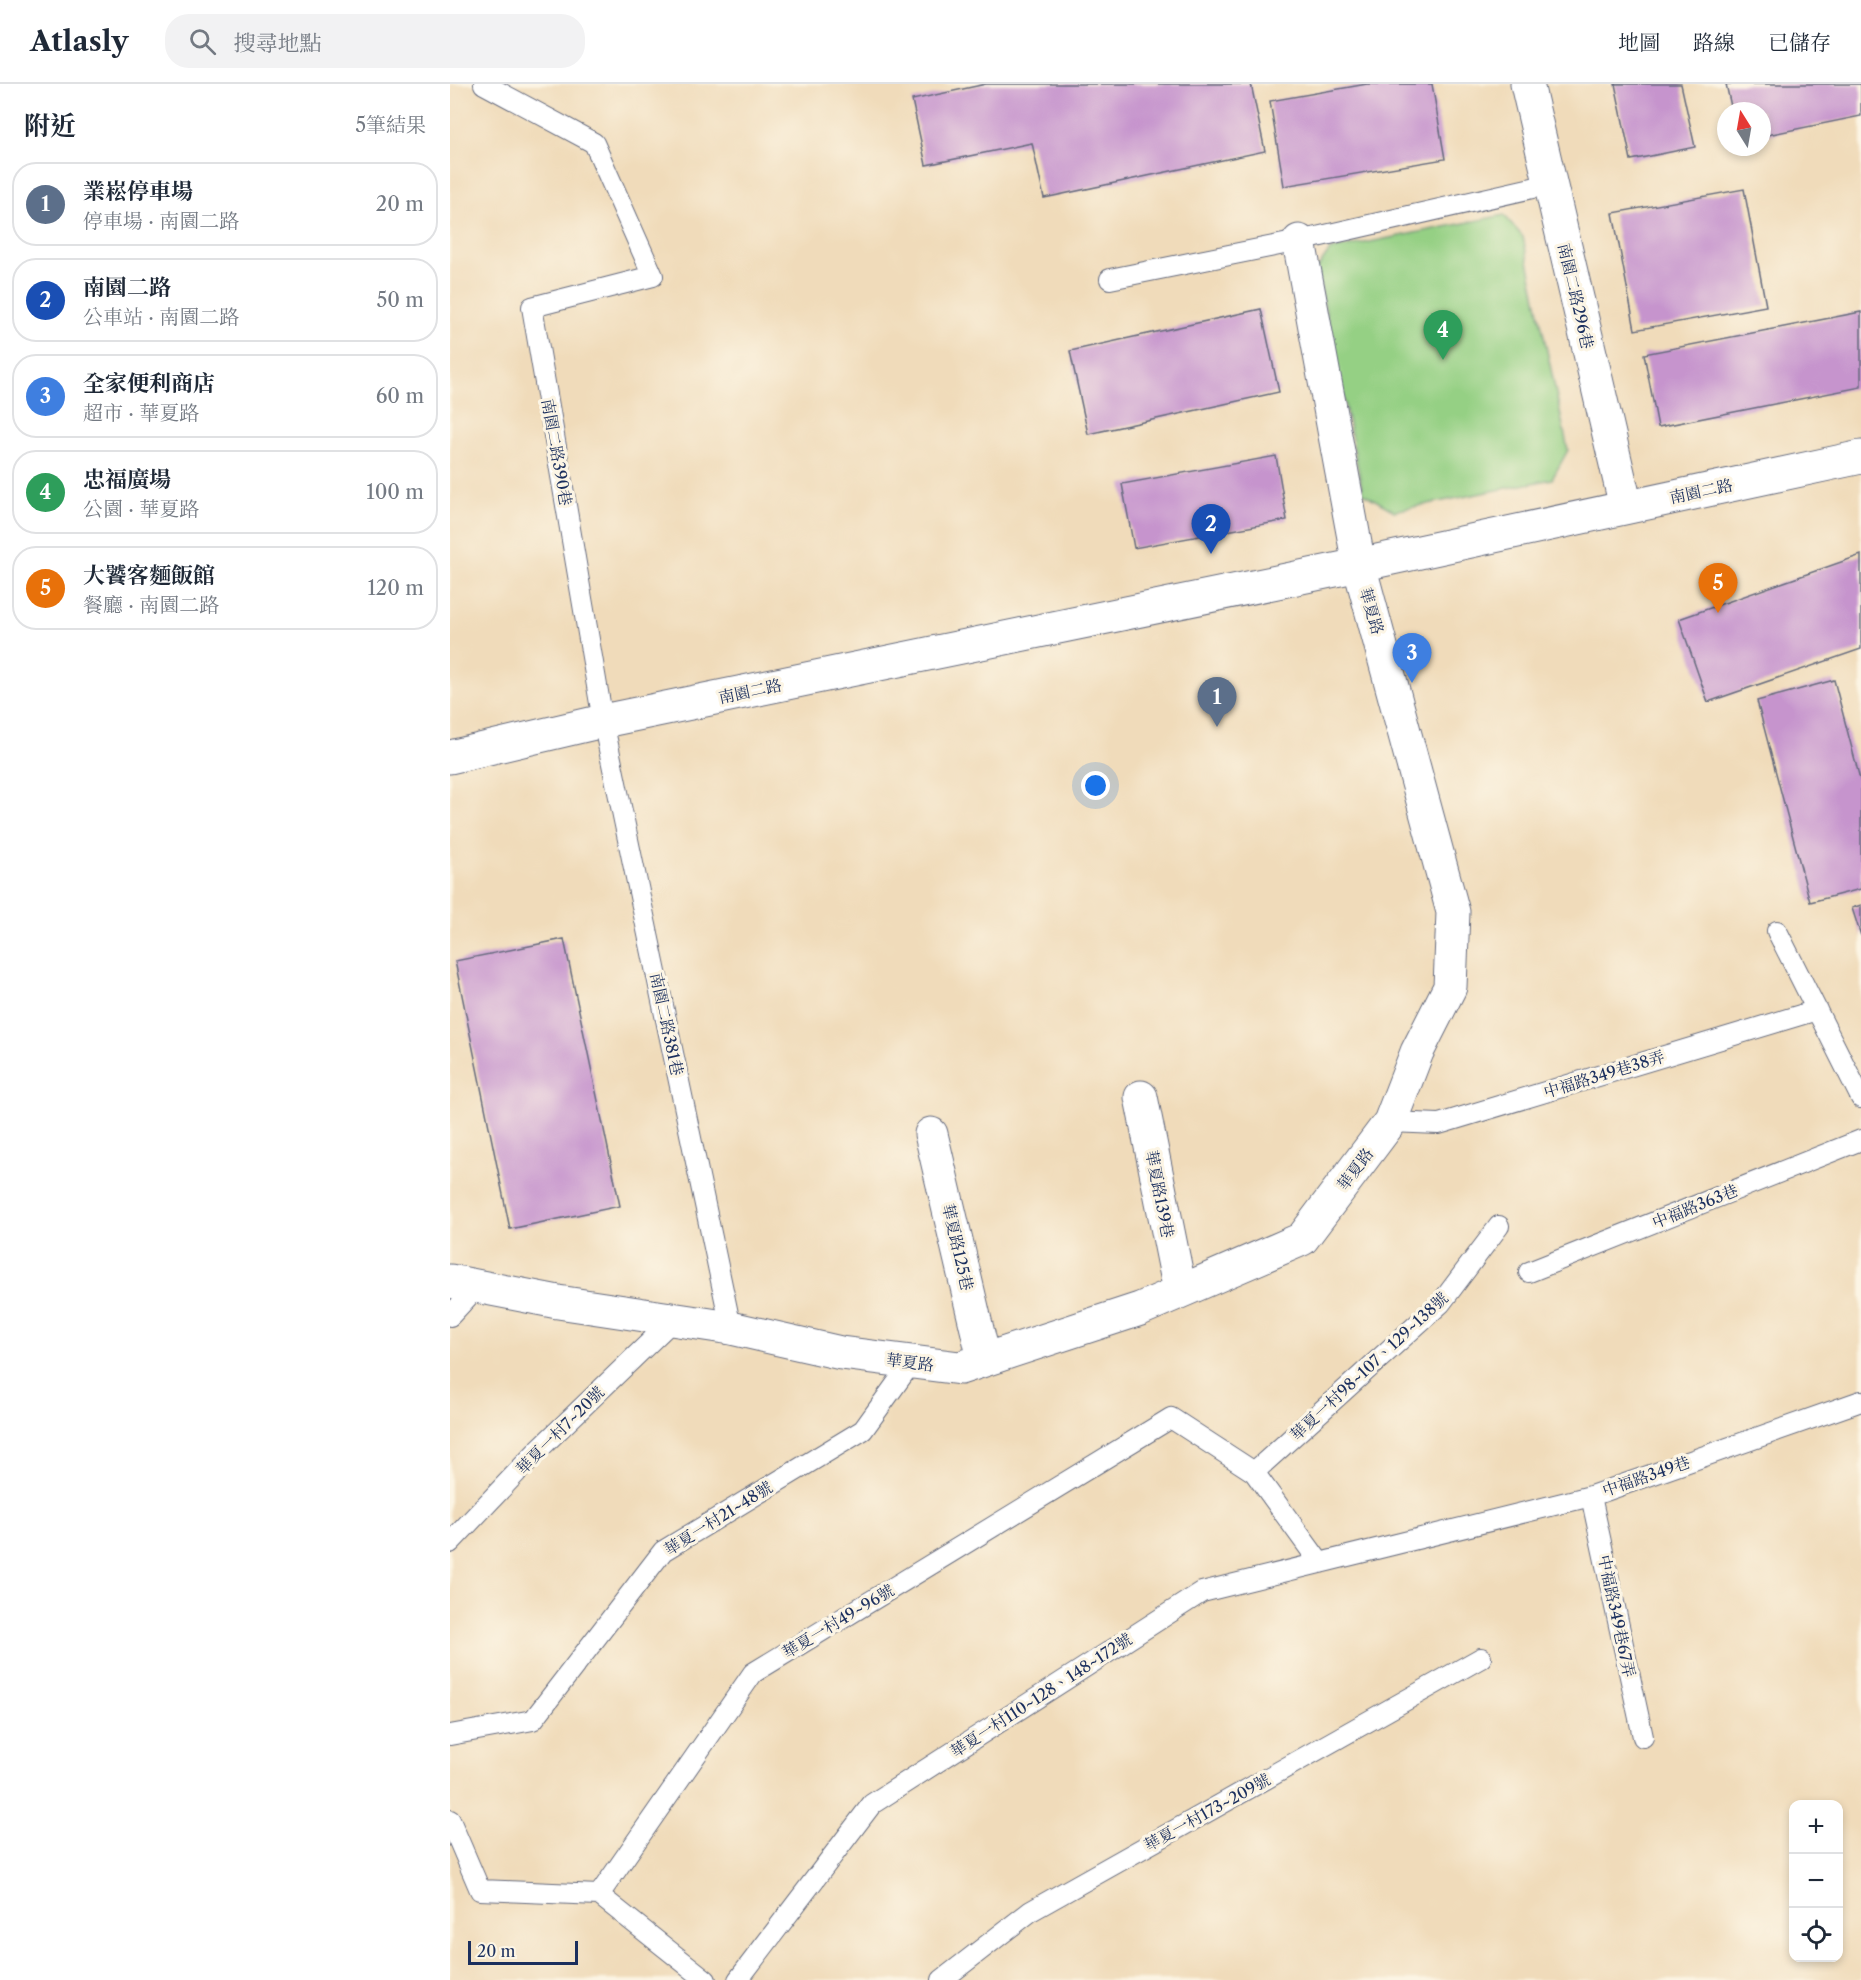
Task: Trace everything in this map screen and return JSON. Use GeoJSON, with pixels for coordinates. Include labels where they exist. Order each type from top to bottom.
{"type":"FeatureCollection","features":[{"type":"Feature","properties":{"kind":"street","name":"南園二路296巷"},"geometry":{"type":"LineString","coordinates":[[1527,84],[1626,507]]}},
{"type":"Feature","properties":{"kind":"street","name":"華夏路"},"geometry":{"type":"LineString","coordinates":[[464,1284],[558,1302],[731,1328],[841,1353],[960,1368],[1140,1309],[1302,1239],[1390,1122],[1417,1052],[1450,987],[1453,912],[1359,565],[1299,241]]}},
{"type":"Feature","properties":{"kind":"street","name":"南園二路"},"geometry":{"type":"LineString","coordinates":[[450,757],[603,721],[1359,565],[1861,457]]}},
{"type":"Feature","properties":{"kind":"street","name":"華夏路139巷"},"geometry":{"type":"LineString","coordinates":[[1141,1097],[1180,1291]]}},
{"type":"Feature","properties":{"kind":"street","name":"華夏路125巷"},"geometry":{"type":"LineString","coordinates":[[931,1134],[984,1359]]}},
{"type":"Feature","properties":{"kind":"lane","name":"南園二路390巷"},"geometry":{"type":"LineString","coordinates":[[484,84],[594,143],[653,276],[532,307],[603,721]]}},
{"type":"Feature","properties":{"kind":"lane"},"geometry":{"type":"LineString","coordinates":[[1110,279],[1299,241],[1550,184]]}},
{"type":"Feature","properties":{"kind":"lane","name":"南園二路381巷"},"geometry":{"type":"LineString","coordinates":[[603,721],[731,1328]]}},
{"type":"Feature","properties":{"kind":"lane"},"geometry":{"type":"LineString","coordinates":[[1777,931],[1861,1098]]}},
{"type":"Feature","properties":{"kind":"lane","name":"中福路349巷38弄"},"geometry":{"type":"LineString","coordinates":[[1390,1122],[1439,1124],[1817,1010]]}},
{"type":"Feature","properties":{"kind":"lane","name":"中福路363巷"},"geometry":{"type":"LineString","coordinates":[[1529,1272],[1861,1140]]}},
{"type":"Feature","properties":{"kind":"lane","name":"華夏一村98~107、129~138號"},"geometry":{"type":"LineString","coordinates":[[1254,1472],[1441,1303],[1499,1226]]}},
{"type":"Feature","properties":{"kind":"lane"},"geometry":{"type":"LineString","coordinates":[[450,1316],[464,1284]]}},
{"type":"Feature","properties":{"kind":"lane","name":"華夏一村7~20號"},"geometry":{"type":"LineString","coordinates":[[450,1543],[538,1450],[674,1320]]}},
{"type":"Feature","properties":{"kind":"lane","name":"華夏一村21~48號"},"geometry":{"type":"LineString","coordinates":[[450,1735],[533,1720],[663,1551],[863,1430],[912,1362]]}},
{"type":"Feature","properties":{"kind":"lane","name":"中福路349巷"},"geometry":{"type":"LineString","coordinates":[[1427,1536],[1591,1496],[1861,1401]]}},
{"type":"Feature","properties":{"kind":"lane","name":"華夏一村49~96號"},"geometry":{"type":"LineString","coordinates":[[599,1895],[753,1674],[1171,1418],[1254,1472]]}},
{"type":"Feature","properties":{"kind":"lane"},"geometry":{"type":"LineString","coordinates":[[1254,1472],[1320,1563]]}},
{"type":"Feature","properties":{"kind":"lane","name":"中福路349巷67弄"},"geometry":{"type":"LineString","coordinates":[[1591,1496],[1643,1737]]}},
{"type":"Feature","properties":{"kind":"lane","name":"華夏一村110~128、148~172號"},"geometry":{"type":"LineString","coordinates":[[738,1980],[872,1804],[1202,1592],[1427,1536]]}},
{"type":"Feature","properties":{"kind":"lane","name":"華夏一村173~209號"},"geometry":{"type":"LineString","coordinates":[[942,1980],[1031,1911],[1480,1658]]}},
{"type":"Feature","properties":{"kind":"lane"},"geometry":{"type":"LineString","coordinates":[[452,1829],[480,1890],[599,1895],[706,1980]]}},
{"type":"Feature","properties":{"kind":"green space"},"geometry":{"type":"Polygon","coordinates":[[[1504,215],[1523,237],[1568,450],[1552,479],[1394,511],[1363,493],[1317,269],[1330,250],[1504,215]]]}},
{"type":"Feature","properties":{"kind":"building"},"geometry":{"type":"Polygon","coordinates":[[[986,84],[1251,84],[1265,151],[1044,198],[1032,143],[926,165],[912,100],[986,84]]]}},
{"type":"Feature","properties":{"kind":"building"},"geometry":{"type":"Polygon","coordinates":[[[1367,84],[1432,84],[1445,159],[1284,186],[1270,101],[1367,84]]]}},
{"type":"Feature","properties":{"kind":"building"},"geometry":{"type":"Polygon","coordinates":[[[1615,84],[1681,84],[1695,147],[1631,160],[1615,84]]]}},
{"type":"Feature","properties":{"kind":"building"},"geometry":{"type":"Polygon","coordinates":[[[1726,84],[1861,84],[1861,116],[1771,134],[1771,102],[1730,102],[1726,84]]]}},
{"type":"Feature","properties":{"kind":"building"},"geometry":{"type":"Polygon","coordinates":[[[1744,189],[1766,306],[1635,330],[1613,213],[1744,189]]]}},
{"type":"Feature","properties":{"kind":"building"},"geometry":{"type":"Polygon","coordinates":[[[1261,309],[1279,392],[1088,434],[1070,351],[1261,309]]]}},
{"type":"Feature","properties":{"kind":"building"},"geometry":{"type":"Polygon","coordinates":[[[1861,312],[1861,387],[1658,427],[1644,354],[1861,312]]]}},
{"type":"Feature","properties":{"kind":"building"},"geometry":{"type":"Polygon","coordinates":[[[1276,456],[1287,520],[1134,548],[1122,484],[1276,456]]]}},
{"type":"Feature","properties":{"kind":"building"},"geometry":{"type":"Polygon","coordinates":[[[1861,555],[1861,649],[1708,702],[1679,619],[1861,555]]]}},
{"type":"Feature","properties":{"kind":"building"},"geometry":{"type":"Polygon","coordinates":[[[1834,680],[1861,783],[1861,889],[1810,902],[1757,701],[1834,680]]]}},
{"type":"Feature","properties":{"kind":"building"},"geometry":{"type":"Polygon","coordinates":[[[1861,905],[1861,936],[1852,908],[1861,905]]]}},
{"type":"Feature","properties":{"kind":"building"},"geometry":{"type":"Polygon","coordinates":[[[564,939],[620,1206],[510,1229],[455,961],[564,939]]]}},
{"type":"Feature","properties":{"kind":"place","name":"忠福廣場"},"geometry":{"type":"Point","coordinates":[1443,360]}},
{"type":"Feature","properties":{"kind":"place","name":"南園二路"},"geometry":{"type":"Point","coordinates":[1211,554]}},
{"type":"Feature","properties":{"kind":"place","name":"大饕客麵飯館"},"geometry":{"type":"Point","coordinates":[1718,613]}},
{"type":"Feature","properties":{"kind":"place","name":"全家便利商店"},"geometry":{"type":"Point","coordinates":[1412,683]}},
{"type":"Feature","properties":{"kind":"place","name":"業崧停車場"},"geometry":{"type":"Point","coordinates":[1217,727]}}]}
